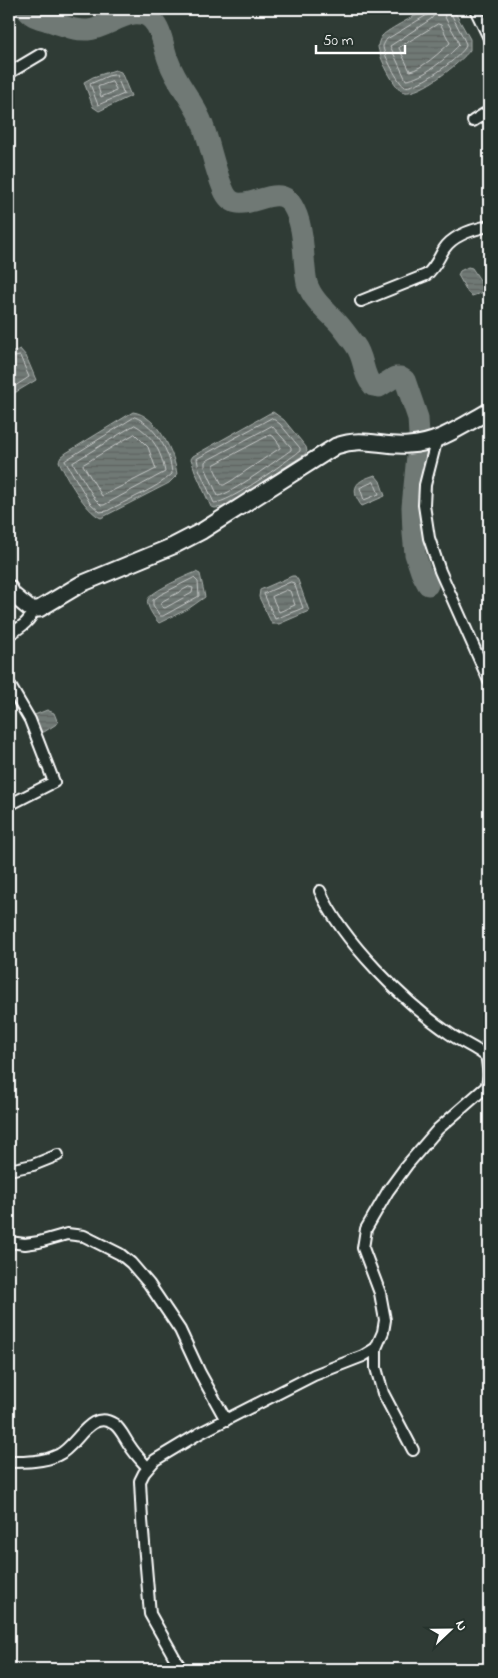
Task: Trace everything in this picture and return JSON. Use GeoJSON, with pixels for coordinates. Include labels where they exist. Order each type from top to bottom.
{"type":"FeatureCollection","features":[{"type":"Feature","properties":{"kind":"street"},"geometry":{"type":"LineString","coordinates":[[475,9],[489,38]]}},
{"type":"Feature","properties":{"kind":"street"},"geometry":{"type":"LineString","coordinates":[[9,73],[42,54]]}},
{"type":"Feature","properties":{"kind":"street"},"geometry":{"type":"LineString","coordinates":[[474,121],[489,111]]}},
{"type":"Feature","properties":{"kind":"street"},"geometry":{"type":"LineString","coordinates":[[361,301],[426,275],[432,270],[445,248],[454,239],[489,226]]}},
{"type":"Feature","properties":{"kind":"street"},"geometry":{"type":"LineString","coordinates":[[9,635],[27,622],[34,610],[81,584],[173,546],[202,531],[336,446],[354,440],[407,445],[433,440],[489,411]]}},
{"type":"Feature","properties":{"kind":"street"},"geometry":{"type":"LineString","coordinates":[[433,440],[425,484],[424,505],[429,538],[440,571],[489,681]]}},
{"type":"Feature","properties":{"kind":"street"},"geometry":{"type":"LineString","coordinates":[[9,588],[13,595],[34,610]]}},
{"type":"Feature","properties":{"kind":"street"},"geometry":{"type":"LineString","coordinates":[[9,684],[30,720],[54,782],[9,805]]}},
{"type":"Feature","properties":{"kind":"street"},"geometry":{"type":"LineString","coordinates":[[320,891],[326,907],[341,928],[401,995],[450,1034],[488,1058]]}},
{"type":"Feature","properties":{"kind":"street"},"geometry":{"type":"LineString","coordinates":[[413,1450],[387,1403],[376,1368],[376,1348],[386,1320],[380,1292],[363,1248],[366,1229],[388,1191],[407,1165],[438,1129],[486,1087],[488,1080],[488,1058],[486,1052],[489,1041]]}},
{"type":"Feature","properties":{"kind":"street"},"geometry":{"type":"LineString","coordinates":[[9,1170],[33,1165],[58,1155]]}},
{"type":"Feature","properties":{"kind":"street"},"geometry":{"type":"LineString","coordinates":[[9,1242],[24,1244],[68,1234],[84,1236],[126,1258],[141,1273],[180,1330],[226,1420]]}},
{"type":"Feature","properties":{"kind":"street"},"geometry":{"type":"LineString","coordinates":[[181,1669],[150,1614],[140,1481],[148,1467],[155,1460],[176,1447],[226,1420],[314,1375],[363,1356],[376,1348]]}},
{"type":"Feature","properties":{"kind":"street"},"geometry":{"type":"LineString","coordinates":[[9,1462],[23,1462],[59,1455],[67,1450],[87,1427],[97,1420],[113,1423],[130,1447],[148,1467]]}},
{"type":"Feature","properties":{"kind":"water"},"geometry":{"type":"Polygon","coordinates":[[[428,9],[453,9],[470,39],[470,50],[440,77],[420,89],[404,92],[396,85],[388,72],[381,57],[378,46],[379,42],[382,36],[390,30],[428,9]]]}},
{"type":"Feature","properties":{"kind":"water"},"geometry":{"type":"Polygon","coordinates":[[[115,70],[121,72],[131,96],[99,111],[93,107],[84,82],[115,70]]]}},
{"type":"Feature","properties":{"kind":"water"},"geometry":{"type":"Polygon","coordinates":[[[468,267],[472,268],[486,289],[484,292],[472,296],[468,293],[458,275],[460,271],[468,267]]]}},
{"type":"Feature","properties":{"kind":"water"},"geometry":{"type":"Polygon","coordinates":[[[20,349],[26,356],[36,380],[9,395],[9,354],[20,349]]]}},
{"type":"Feature","properties":{"kind":"water"},"geometry":{"type":"Polygon","coordinates":[[[133,412],[150,420],[157,427],[169,446],[177,475],[169,483],[101,518],[89,509],[83,501],[71,484],[59,461],[66,453],[133,412]]]}},
{"type":"Feature","properties":{"kind":"water"},"geometry":{"type":"Polygon","coordinates":[[[273,412],[284,420],[306,447],[307,451],[225,507],[211,507],[191,459],[193,456],[273,412]]]}},
{"type":"Feature","properties":{"kind":"water"},"geometry":{"type":"Polygon","coordinates":[[[375,475],[380,481],[385,496],[362,506],[356,496],[357,484],[375,475]]]}},
{"type":"Feature","properties":{"kind":"water"},"geometry":{"type":"Polygon","coordinates":[[[196,572],[200,574],[205,597],[188,609],[159,623],[149,608],[148,599],[162,588],[196,572]]]}},
{"type":"Feature","properties":{"kind":"water"},"geometry":{"type":"Polygon","coordinates":[[[295,576],[298,580],[309,611],[279,624],[272,624],[259,597],[260,590],[295,576]]]}},
{"type":"Feature","properties":{"kind":"water"},"geometry":{"type":"Polygon","coordinates":[[[47,710],[54,713],[58,723],[44,732],[39,732],[32,716],[47,710]]]}},
{"type":"Feature","properties":{"kind":"waterway"},"geometry":{"type":"LineString","coordinates":[[26,9],[30,14],[38,18],[78,30],[96,29],[129,15],[145,15],[152,20],[161,34],[172,70],[200,117],[218,177],[225,193],[232,201],[240,203],[277,196],[285,198],[292,205],[300,223],[305,274],[309,289],[355,345],[369,382],[373,386],[379,387],[395,377],[405,380],[418,418],[419,435],[412,507],[415,554],[428,585]]}}]}
